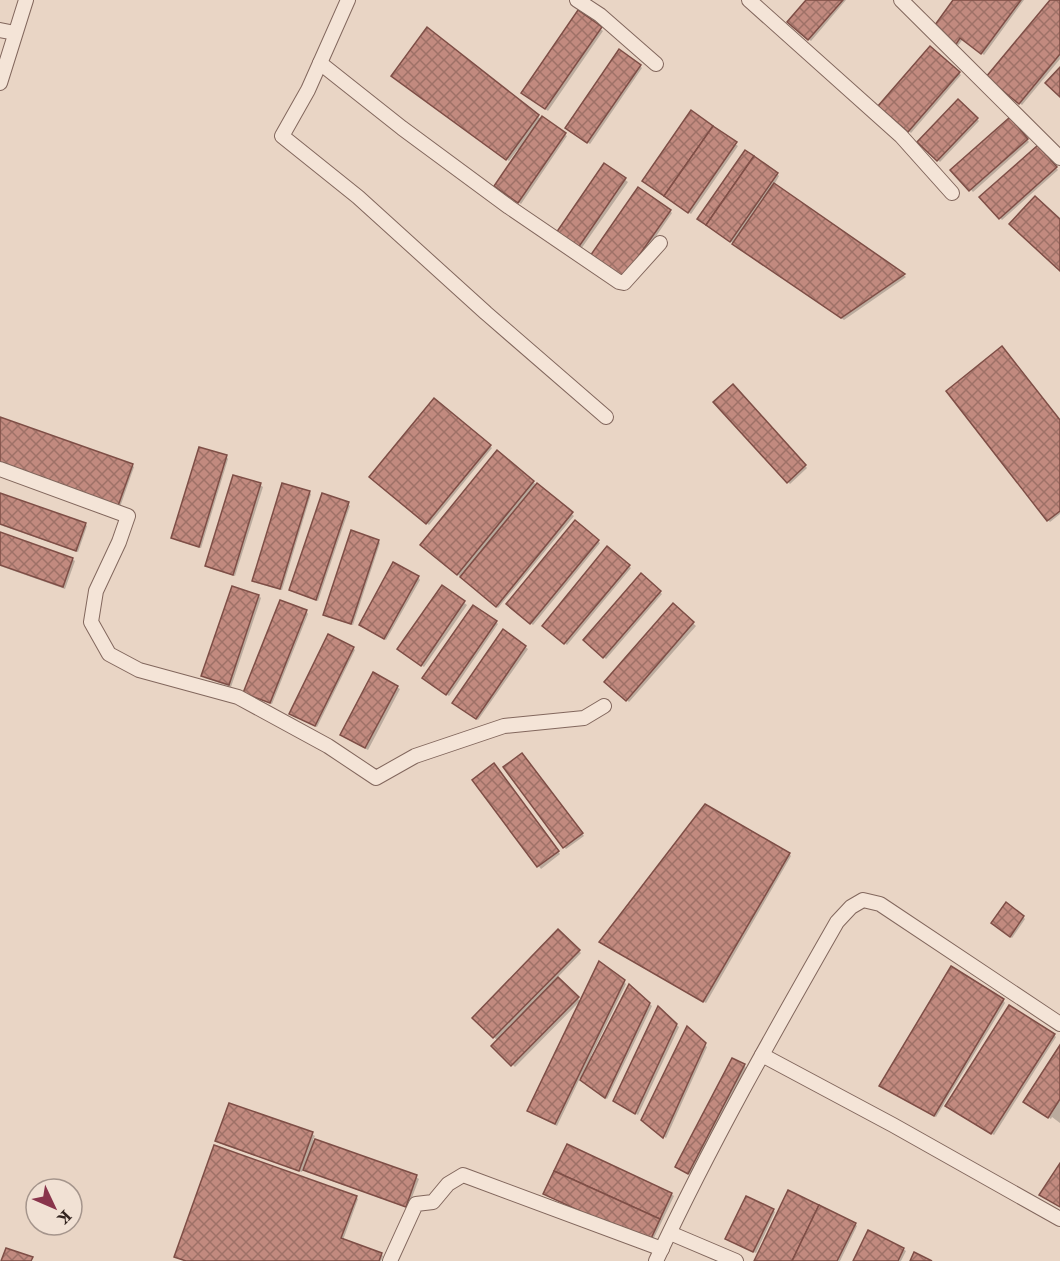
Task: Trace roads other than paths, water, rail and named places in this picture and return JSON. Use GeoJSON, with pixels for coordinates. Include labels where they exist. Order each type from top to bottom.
{"type":"FeatureCollection","features":[{"type":"Feature","properties":{"kind":"street"},"geometry":{"type":"LineString","coordinates":[[0,83],[26,0]]}},
{"type":"Feature","properties":{"kind":"street"},"geometry":{"type":"LineString","coordinates":[[348,0],[308,90],[282,136],[358,197],[486,314],[606,417]]}},
{"type":"Feature","properties":{"kind":"street"},"geometry":{"type":"LineString","coordinates":[[577,0],[600,15],[656,64]]}},
{"type":"Feature","properties":{"kind":"street"},"geometry":{"type":"LineString","coordinates":[[749,0],[901,136],[952,193]]}},
{"type":"Feature","properties":{"kind":"street"},"geometry":{"type":"LineString","coordinates":[[901,0],[1060,158]]}},
{"type":"Feature","properties":{"kind":"street"},"geometry":{"type":"LineString","coordinates":[[0,30],[15,33]]}},
{"type":"Feature","properties":{"kind":"street"},"geometry":{"type":"LineString","coordinates":[[320,63],[402,128],[509,207],[619,282],[624,284],[660,243]]}},
{"type":"Feature","properties":{"kind":"street"},"geometry":{"type":"LineString","coordinates":[[0,469],[128,516],[119,542],[96,591],[91,622],[109,654],[139,670],[238,698],[328,746],[376,778],[415,756],[504,726],[584,718],[604,706]]}},
{"type":"Feature","properties":{"kind":"street"},"geometry":{"type":"LineString","coordinates":[[390,1261],[416,1204],[433,1202],[448,1184],[463,1175],[659,1255],[710,1149],[837,922],[851,907],[863,900],[880,904],[1060,1024]]}},
{"type":"Feature","properties":{"kind":"street"},"geometry":{"type":"LineString","coordinates":[[762,1055],[893,1125],[1060,1219]]}},
{"type":"Feature","properties":{"kind":"street"},"geometry":{"type":"LineString","coordinates":[[670,1233],[736,1261]]}}]}
